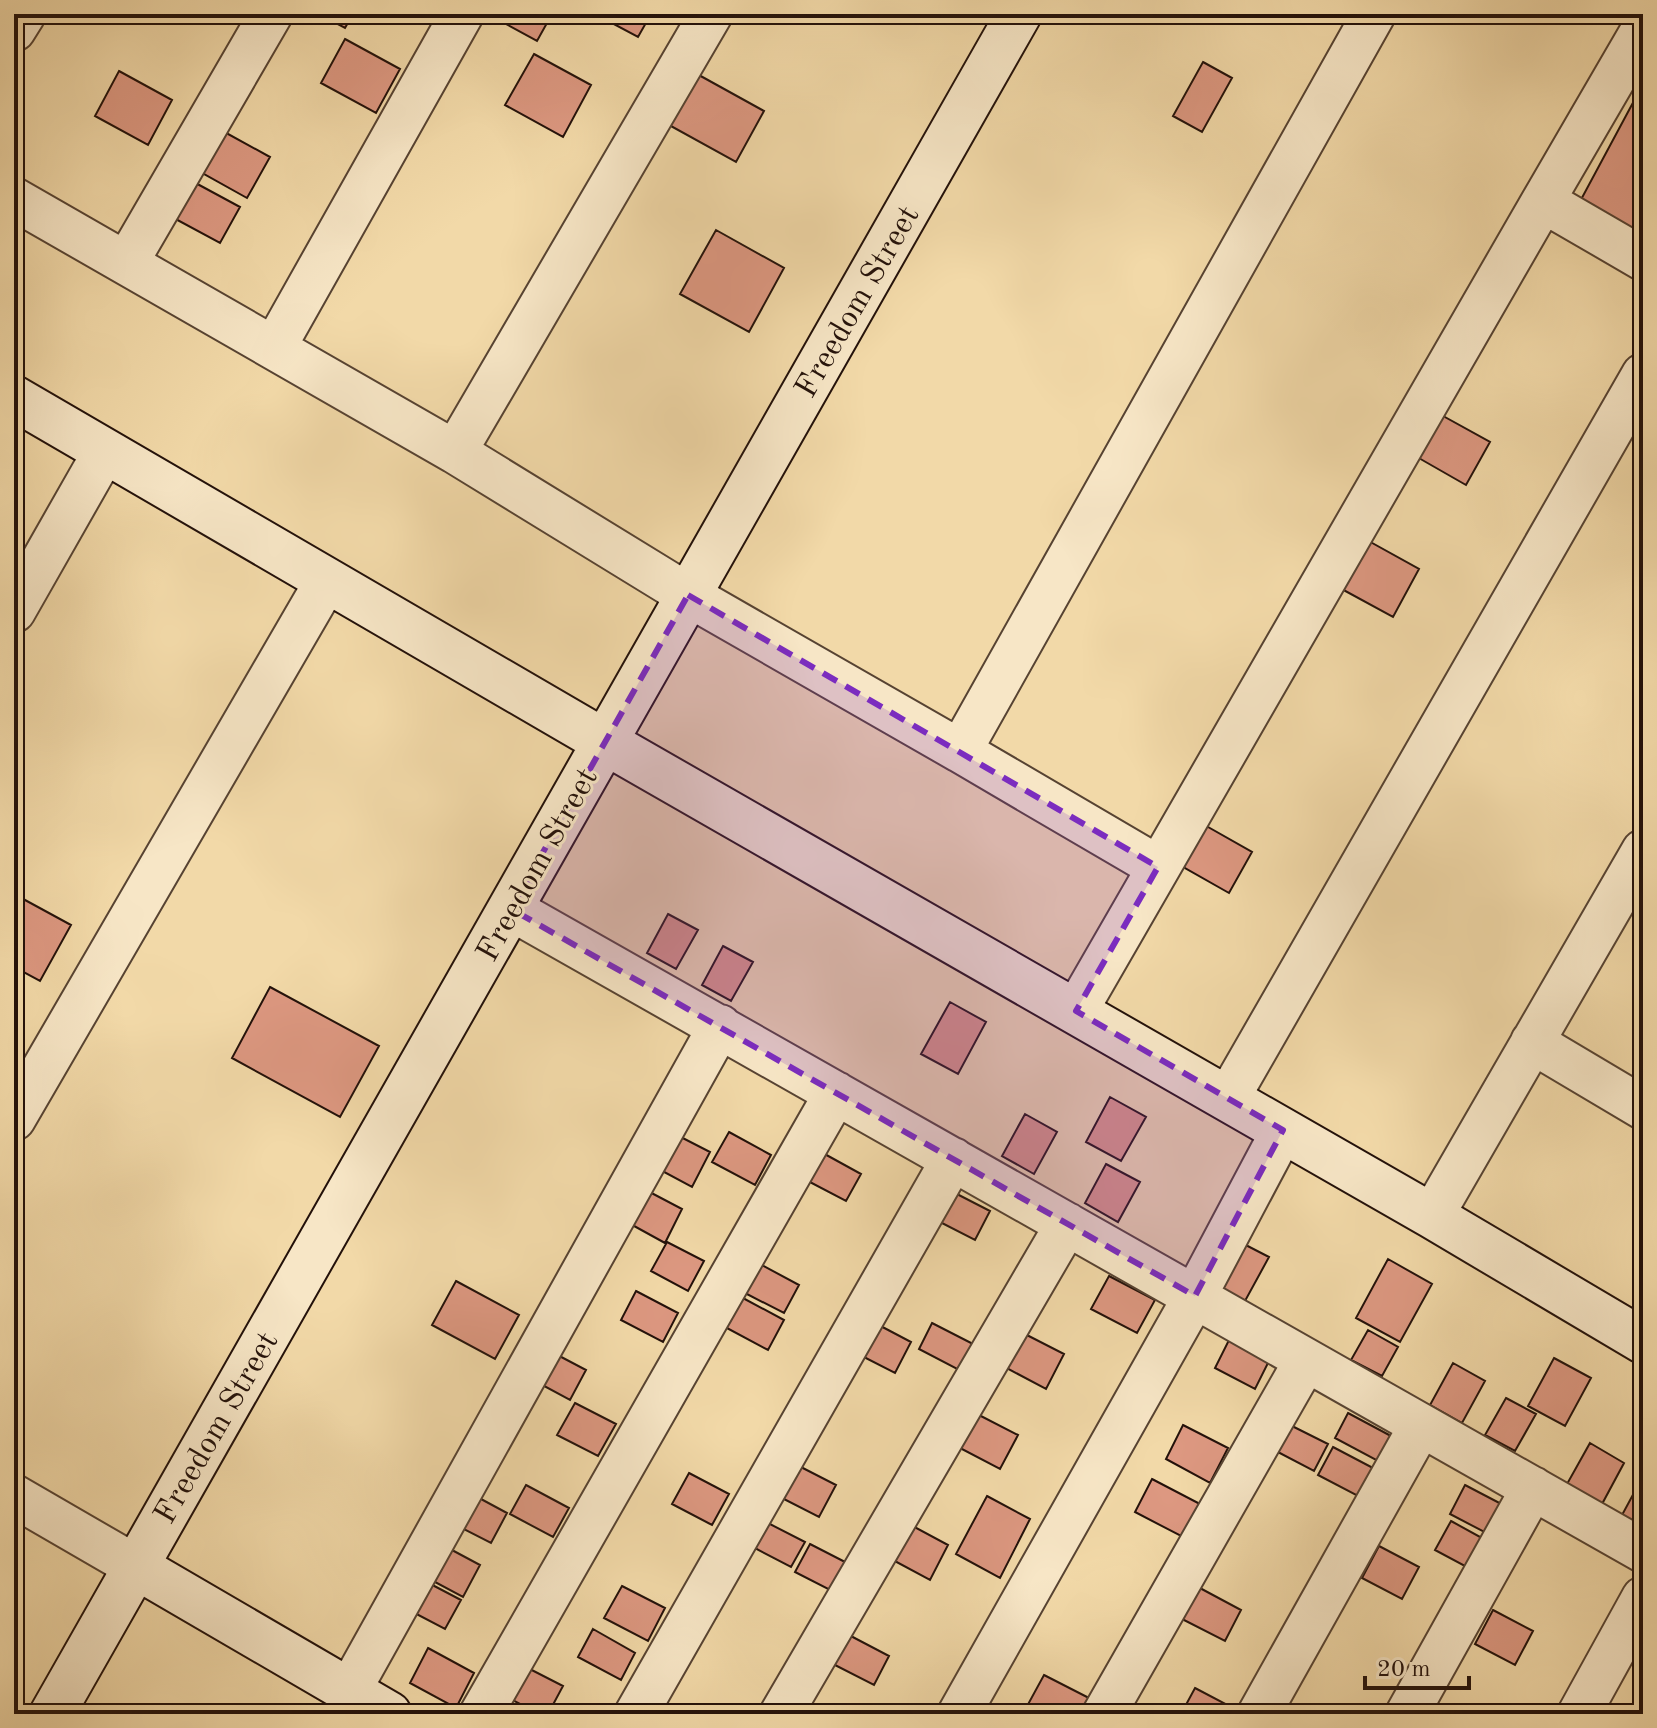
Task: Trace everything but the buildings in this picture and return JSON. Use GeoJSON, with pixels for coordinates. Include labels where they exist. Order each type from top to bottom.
{"type":"FeatureCollection","features":[{"type":"Feature","properties":{"kind":"street"},"geometry":{"type":"LineString","coordinates":[[14,30],[24,14]]}},
{"type":"Feature","properties":{"kind":"street"},"geometry":{"type":"LineString","coordinates":[[127,262],[271,14]]}},
{"type":"Feature","properties":{"kind":"street"},"geometry":{"type":"LineString","coordinates":[[274,348],[462,14]]}},
{"type":"Feature","properties":{"kind":"street"},"geometry":{"type":"LineString","coordinates":[[455,452],[711,14]]}},
{"type":"Feature","properties":{"kind":"street","name":"Freedom Street"},"geometry":{"type":"LineString","coordinates":[[52,1714],[1019,14]]}},
{"type":"Feature","properties":{"kind":"street"},"geometry":{"type":"LineString","coordinates":[[960,751],[1374,14]]}},
{"type":"Feature","properties":{"kind":"street"},"geometry":{"type":"LineString","coordinates":[[1076,1011],[1643,29]]}},
{"type":"Feature","properties":{"kind":"street"},"geometry":{"type":"LineString","coordinates":[[14,199],[455,452],[688,595],[1158,867]]}},
{"type":"Feature","properties":{"kind":"street"},"geometry":{"type":"LineString","coordinates":[[1543,201],[1643,259]]}},
{"type":"Feature","properties":{"kind":"street"},"geometry":{"type":"LineString","coordinates":[[1228,1098],[1643,375]]}},
{"type":"Feature","properties":{"kind":"street"},"geometry":{"type":"LineString","coordinates":[[14,398],[605,742],[1432,1216],[1643,1341]]}},
{"type":"Feature","properties":{"kind":"street"},"geometry":{"type":"LineString","coordinates":[[14,611],[105,451]]}},
{"type":"Feature","properties":{"kind":"street"},"geometry":{"type":"LineString","coordinates":[[14,1119],[327,580]]}},
{"type":"Feature","properties":{"kind":"street"},"geometry":{"type":"LineString","coordinates":[[1432,1216],[1532,1042],[1629,908],[1643,851]]}},
{"type":"Feature","properties":{"kind":"street"},"geometry":{"type":"LineString","coordinates":[[511,909],[1643,1551]]}},
{"type":"Feature","properties":{"kind":"street"},"geometry":{"type":"LineString","coordinates":[[349,1691],[720,1026]]}},
{"type":"Feature","properties":{"kind":"street"},"geometry":{"type":"LineString","coordinates":[[1532,1042],[1643,1108]]}},
{"type":"Feature","properties":{"kind":"street"},"geometry":{"type":"LineString","coordinates":[[481,1714],[836,1093]]}},
{"type":"Feature","properties":{"kind":"street"},"geometry":{"type":"LineString","coordinates":[[959,1714],[1195,1296],[1283,1130]]}},
{"type":"Feature","properties":{"kind":"street"},"geometry":{"type":"LineString","coordinates":[[636,1714],[953,1159]]}},
{"type":"Feature","properties":{"kind":"street"},"geometry":{"type":"LineString","coordinates":[[781,1714],[1067,1224]]}},
{"type":"Feature","properties":{"kind":"street"},"geometry":{"type":"LineString","coordinates":[[1104,1714],[1306,1360]]}},
{"type":"Feature","properties":{"kind":"street"},"geometry":{"type":"LineString","coordinates":[[1259,1714],[1421,1425]]}},
{"type":"Feature","properties":{"kind":"street"},"geometry":{"type":"LineString","coordinates":[[1407,1714],[1533,1488]]}},
{"type":"Feature","properties":{"kind":"street"},"geometry":{"type":"LineString","coordinates":[[14,1496],[389,1714]]}},
{"type":"Feature","properties":{"kind":"street"},"geometry":{"type":"LineString","coordinates":[[1579,1714],[1643,1598]]}},
{"type":"Feature","properties":{"kind":"highlighted area"},"geometry":{"type":"Polygon","coordinates":[[[688,595],[1158,867],[1076,1011],[1283,1130],[1195,1296],[511,909],[688,595]]]}}]}
